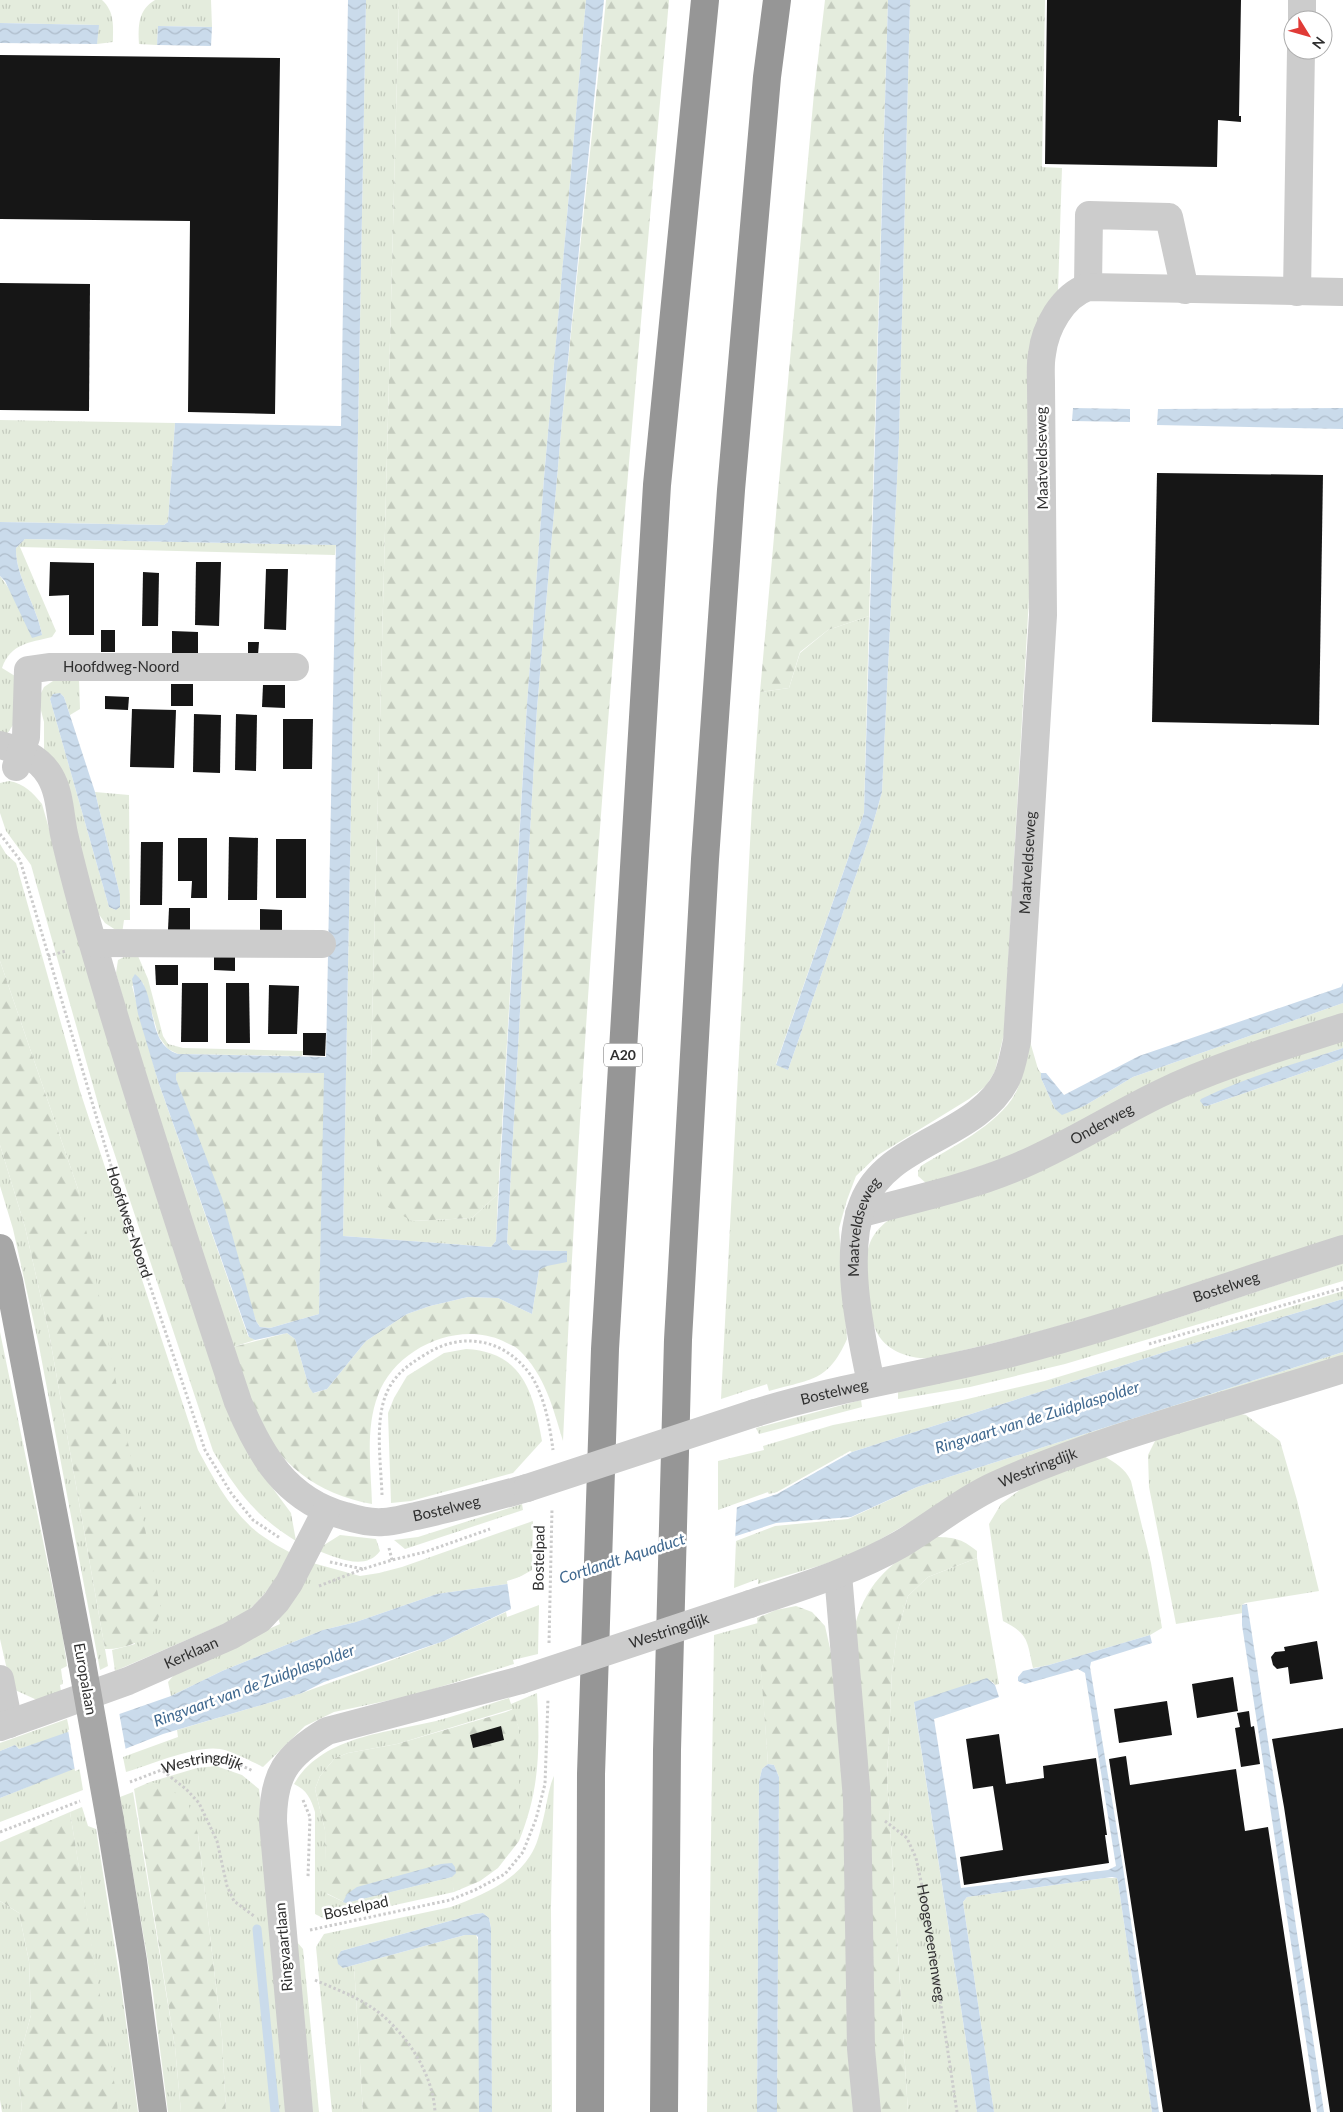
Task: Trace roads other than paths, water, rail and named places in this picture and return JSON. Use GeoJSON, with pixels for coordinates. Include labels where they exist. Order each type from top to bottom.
{"type":"FeatureCollection","features":[{"type":"Feature","properties":{"kind":"highway","name":"A20"},"geometry":{"type":"LineString","coordinates":[[590,2112],[592,1774],[605,1340],[657,484],[705,0]]}},
{"type":"Feature","properties":{"kind":"highway"},"geometry":{"type":"LineString","coordinates":[[664,2112],[667,1750],[678,1340],[705,859],[729,520],[767,77],[777,0]]}},
{"type":"Feature","properties":{"kind":"main road","name":"Europalaan"},"geometry":{"type":"LineString","coordinates":[[0,1248],[9,1281],[110,1820],[133,1961],[153,2112]]}},
{"type":"Feature","properties":{"kind":"street"},"geometry":{"type":"LineString","coordinates":[[1297,292],[1301,60]]}},
{"type":"Feature","properties":{"kind":"street"},"geometry":{"type":"LineString","coordinates":[[1185,290],[1170,217],[1089,215],[1088,287],[1185,290],[1343,292]]}},
{"type":"Feature","properties":{"kind":"street","name":"Maatveldseweg"},"geometry":{"type":"LineString","coordinates":[[870,1383],[859,1331],[854,1268],[859,1214],[868,1192],[886,1171],[909,1154],[982,1109],[999,1090],[1011,1067],[1018,1032],[1043,615],[1042,355],[1047,334],[1060,310],[1074,293],[1088,287]]}},
{"type":"Feature","properties":{"kind":"street","name":"Hoofdweg-Noord"},"geometry":{"type":"LineString","coordinates":[[296,667],[50,666],[28,670],[26,737],[9,759],[31,776],[47,794],[64,834],[138,1098],[242,1411],[254,1438],[271,1465],[288,1483],[326,1511]]}},
{"type":"Feature","properties":{"kind":"street"},"geometry":{"type":"LineString","coordinates":[[93,943],[322,944]]}},
{"type":"Feature","properties":{"kind":"street","name":"Onderweg"},"geometry":{"type":"LineString","coordinates":[[859,1214],[958,1187],[1012,1169],[1066,1144],[1161,1093],[1188,1081],[1343,1027]]}},
{"type":"Feature","properties":{"kind":"street","name":"Bostelweg"},"geometry":{"type":"LineString","coordinates":[[326,1511],[364,1522],[383,1522],[450,1509],[527,1488],[793,1401],[991,1358],[1074,1335],[1343,1249]]}},
{"type":"Feature","properties":{"kind":"street","name":"Westringdijk"},"geometry":{"type":"LineString","coordinates":[[277,1782],[286,1765],[305,1744],[327,1731],[521,1680],[838,1574],[900,1544],[996,1485],[1030,1470],[1128,1436],[1343,1369]]}},
{"type":"Feature","properties":{"kind":"street","name":"Kerklaan"},"geometry":{"type":"LineString","coordinates":[[5,1725],[128,1681],[230,1636],[260,1619],[316,1558],[326,1511]]}},
{"type":"Feature","properties":{"kind":"street"},"geometry":{"type":"LineString","coordinates":[[838,1574],[857,1799],[861,2049],[867,2112]]}},
{"type":"Feature","properties":{"kind":"street"},"geometry":{"type":"LineString","coordinates":[[0,1679],[5,1725]]}},
{"type":"Feature","properties":{"kind":"street","name":"Ringvaartlaan"},"geometry":{"type":"LineString","coordinates":[[277,1782],[273,1803],[273,1822],[295,1929],[300,2112]]}},
{"type":"Feature","properties":{"kind":"water"},"geometry":{"type":"Polygon","coordinates":[[[348,0],[366,0],[343,1236],[491,1247],[496,1241],[527,704],[544,478],[586,0],[604,0],[562,420],[537,708],[507,1243],[513,1250],[567,1251],[567,1262],[547,1266],[539,1270],[532,1314],[498,1298],[468,1297],[430,1306],[407,1314],[366,1341],[327,1389],[313,1393],[309,1387],[295,1339],[287,1333],[255,1340],[249,1337],[158,1081],[138,1014],[132,979],[135,974],[142,982],[147,993],[160,1040],[167,1048],[178,1054],[326,1057],[336,545],[25,539],[16,548],[17,559],[22,580],[36,613],[42,635],[32,638],[5,581],[0,576],[0,522],[164,525],[168,522],[175,423],[341,426],[348,0]],[[179,1072],[176,1074],[176,1079],[222,1198],[256,1321],[260,1327],[270,1328],[319,1314],[324,1073],[179,1072]]]}},
{"type":"Feature","properties":{"kind":"water"},"geometry":{"type":"Polygon","coordinates":[[[888,0],[910,0],[899,438],[882,792],[869,838],[788,1070],[776,1065],[864,813],[888,0]]]}},
{"type":"Feature","properties":{"kind":"water"},"geometry":{"type":"Polygon","coordinates":[[[0,23],[99,25],[97,44],[0,43],[0,23]]]}},
{"type":"Feature","properties":{"kind":"water"},"geometry":{"type":"Polygon","coordinates":[[[158,26],[212,27],[211,46],[157,45],[158,26]]]}},
{"type":"Feature","properties":{"kind":"water"},"geometry":{"type":"Polygon","coordinates":[[[1073,408],[1130,409],[1130,422],[1072,421],[1073,408]]]}},
{"type":"Feature","properties":{"kind":"water"},"geometry":{"type":"Polygon","coordinates":[[[1343,408],[1343,429],[1157,425],[1158,409],[1343,408]]]}},
{"type":"Feature","properties":{"kind":"water"},"geometry":{"type":"Polygon","coordinates":[[[60,693],[64,697],[95,792],[120,895],[120,907],[116,910],[109,907],[50,699],[53,694],[60,693]]]}},
{"type":"Feature","properties":{"kind":"water"},"geometry":{"type":"Polygon","coordinates":[[[1343,983],[1343,1003],[1133,1077],[1084,1106],[1062,1115],[1055,1109],[1041,1078],[1041,1073],[1046,1073],[1064,1095],[1139,1056],[1341,987],[1343,983]]]}},
{"type":"Feature","properties":{"kind":"water"},"geometry":{"type":"Polygon","coordinates":[[[1343,1048],[1343,1059],[1207,1106],[1204,1106],[1200,1101],[1218,1091],[1253,1077],[1343,1048]]]}},
{"type":"Feature","properties":{"kind":"water"},"geometry":{"type":"Polygon","coordinates":[[[1343,1299],[1343,1352],[917,1487],[851,1517],[776,1523],[511,1609],[444,1641],[324,1682],[302,1693],[163,1734],[0,1798],[0,1751],[15,1745],[19,1749],[171,1696],[222,1671],[323,1630],[356,1622],[437,1594],[507,1584],[777,1494],[852,1452],[1165,1352],[1343,1299]]]}},
{"type":"Feature","properties":{"kind":"water"},"geometry":{"type":"Polygon","coordinates":[[[1247,1604],[1324,2112],[1317,2112],[1242,1625],[1242,1605],[1247,1604]]]}},
{"type":"Feature","properties":{"kind":"water"},"geometry":{"type":"Polygon","coordinates":[[[1150,1635],[1152,1643],[1091,1662],[1090,1667],[1121,1854],[1159,2112],[1152,2112],[1118,1882],[1117,1878],[1112,1877],[967,1897],[963,1902],[994,2112],[977,2112],[914,1702],[987,1678],[995,1685],[999,1697],[934,1719],[961,1888],[1108,1870],[1116,1866],[1085,1673],[1078,1669],[1025,1684],[1018,1681],[1018,1677],[1023,1671],[1150,1635]]]}},
{"type":"Feature","properties":{"kind":"water"},"geometry":{"type":"Polygon","coordinates":[[[768,1764],[774,1765],[779,1777],[777,2112],[757,2112],[759,1782],[762,1769],[768,1764]]]}},
{"type":"Feature","properties":{"kind":"water"},"geometry":{"type":"Polygon","coordinates":[[[452,1863],[456,1873],[452,1877],[346,1903],[343,1902],[347,1894],[357,1887],[441,1864],[452,1863]]]}},
{"type":"Feature","properties":{"kind":"water"},"geometry":{"type":"Polygon","coordinates":[[[483,1913],[489,1918],[491,1928],[492,2112],[479,2112],[478,1937],[476,1935],[465,1935],[343,1968],[338,1964],[337,1958],[341,1951],[483,1913]]]}},
{"type":"Feature","properties":{"kind":"waterway"},"geometry":{"type":"LineString","coordinates":[[257,1929],[275,2112]]}},
{"type":"Feature","properties":{"kind":"water label","name":"Ringvaart van de Zuidplaspolder"},"geometry":{"type":"Point","coordinates":[1037,1417]}},
{"type":"Feature","properties":{"kind":"water label","name":"Cortlandt Aquaduct"},"geometry":{"type":"Point","coordinates":[622,1558]}},
{"type":"Feature","properties":{"kind":"water label","name":"Ringvaart van de Zuidplaspolder"},"geometry":{"type":"Point","coordinates":[254,1685]}}]}
